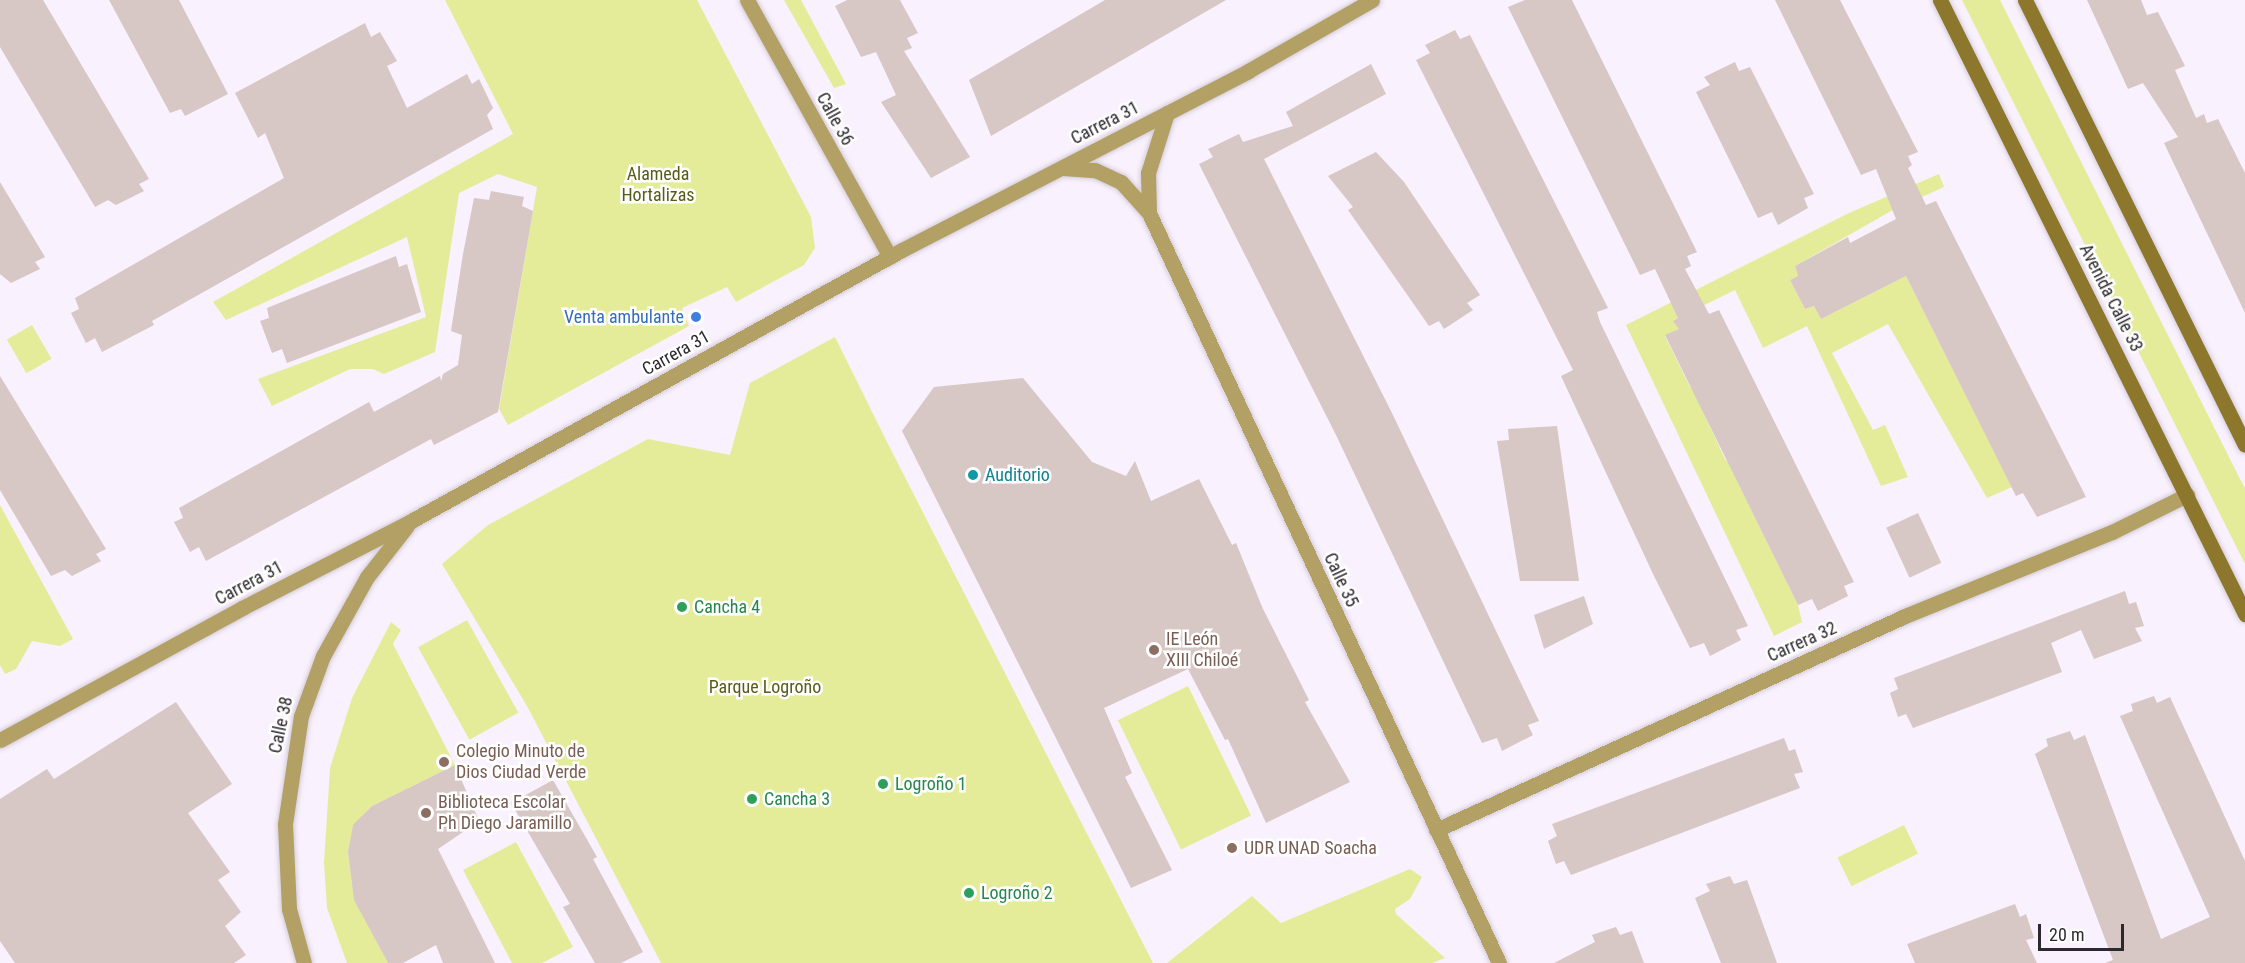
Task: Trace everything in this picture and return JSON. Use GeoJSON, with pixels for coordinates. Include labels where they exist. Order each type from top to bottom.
{"type":"FeatureCollection","features":[{"type":"Feature","properties":{"kind":"main road","name":"Avenida Calle 33"},"geometry":{"type":"LineString","coordinates":[[1940,0],[2245,614]]}},
{"type":"Feature","properties":{"kind":"main road"},"geometry":{"type":"LineString","coordinates":[[2025,0],[2245,446]]}},
{"type":"Feature","properties":{"kind":"street","name":"Calle 36"},"geometry":{"type":"LineString","coordinates":[[747,0],[890,257]]}},
{"type":"Feature","properties":{"kind":"street","name":"Carrera 31"},"geometry":{"type":"LineString","coordinates":[[0,740],[242,608],[411,522],[890,257],[1167,113],[1372,0]]}},
{"type":"Feature","properties":{"kind":"street","name":"Calle 35"},"geometry":{"type":"LineString","coordinates":[[1149,213],[1148,173],[1167,113]]}},
{"type":"Feature","properties":{"kind":"street","name":"Calle 35"},"geometry":{"type":"LineString","coordinates":[[1061,168],[1095,170],[1121,182],[1149,213],[1499,963]]}},
{"type":"Feature","properties":{"kind":"street","name":"Carrera 32"},"geometry":{"type":"LineString","coordinates":[[1436,830],[1905,616],[2112,532],[2187,495]]}},
{"type":"Feature","properties":{"kind":"street","name":"Calle 38"},"geometry":{"type":"LineString","coordinates":[[304,963],[289,909],[285,824],[301,716],[323,656],[367,577],[411,522]]}},
{"type":"Feature","properties":{"kind":"green space","name":"Alameda Hortalizas"},"geometry":{"type":"Polygon","coordinates":[[[445,0],[697,0],[811,217],[815,248],[804,265],[736,302],[727,287],[682,308],[689,326],[508,425],[499,409],[537,187],[498,174],[459,193],[435,352],[384,374],[373,369],[350,369],[272,406],[258,379],[426,317],[407,237],[226,320],[213,302],[513,134],[445,0]]]}},
{"type":"Feature","properties":{"kind":"green space"},"geometry":{"type":"Polygon","coordinates":[[[784,0],[801,0],[846,84],[834,88],[784,0]]]}},
{"type":"Feature","properties":{"kind":"green space"},"geometry":{"type":"Polygon","coordinates":[[[1962,0],[2000,0],[2245,488],[2245,564],[1962,0]]]}},
{"type":"Feature","properties":{"kind":"green space"},"geometry":{"type":"Polygon","coordinates":[[[1939,174],[1944,187],[1891,211],[1795,266],[1798,276],[1790,280],[1805,309],[1814,306],[1821,319],[1906,276],[2012,487],[1987,498],[1888,324],[1832,353],[1873,430],[1885,425],[1908,477],[1881,486],[1807,326],[1763,348],[1735,290],[1674,320],[1679,329],[1665,336],[1690,387],[1705,382],[1702,410],[1726,461],[1741,456],[1737,481],[1798,605],[1802,622],[1774,636],[1626,325],[1849,213],[1939,174]]]}},
{"type":"Feature","properties":{"kind":"green space"},"geometry":{"type":"Polygon","coordinates":[[[32,325],[52,359],[26,373],[7,340],[32,325]]]}},
{"type":"Feature","properties":{"kind":"green space","name":"Parque Logroño"},"geometry":{"type":"Polygon","coordinates":[[[835,337],[1153,963],[661,963],[527,706],[442,564],[488,525],[648,439],[730,455],[750,383],[835,337]]]}},
{"type":"Feature","properties":{"kind":"green space"},"geometry":{"type":"Polygon","coordinates":[[[0,505],[73,639],[60,646],[32,641],[16,669],[5,674],[0,665],[0,505]]]}},
{"type":"Feature","properties":{"kind":"green space"},"geometry":{"type":"Polygon","coordinates":[[[467,620],[518,713],[469,740],[418,647],[467,620]]]}},
{"type":"Feature","properties":{"kind":"green space"},"geometry":{"type":"Polygon","coordinates":[[[391,622],[401,630],[393,644],[455,765],[372,806],[353,826],[348,852],[354,899],[388,963],[347,963],[327,908],[324,863],[330,768],[352,698],[391,622]]]}},
{"type":"Feature","properties":{"kind":"green space"},"geometry":{"type":"Polygon","coordinates":[[[1188,686],[1251,815],[1181,850],[1118,720],[1188,686]]]}},
{"type":"Feature","properties":{"kind":"green space"},"geometry":{"type":"Polygon","coordinates":[[[1904,825],[1918,854],[1852,886],[1837,857],[1904,825]]]}},
{"type":"Feature","properties":{"kind":"green space"},"geometry":{"type":"Polygon","coordinates":[[[516,842],[573,947],[542,963],[512,963],[463,870],[516,842]]]}},
{"type":"Feature","properties":{"kind":"green space"},"geometry":{"type":"Polygon","coordinates":[[[1410,869],[1422,877],[1410,899],[1395,909],[1396,914],[1445,958],[1432,963],[1167,963],[1252,896],[1281,923],[1410,869]]]}},
{"type":"Feature","properties":{"kind":"building"},"geometry":{"type":"Polygon","coordinates":[[[0,0],[43,0],[149,179],[139,184],[144,191],[116,205],[108,200],[95,207],[0,47],[0,0]]]}},
{"type":"Feature","properties":{"kind":"building"},"geometry":{"type":"Polygon","coordinates":[[[109,0],[179,0],[228,94],[185,116],[181,109],[170,113],[109,0]]]}},
{"type":"Feature","properties":{"kind":"building"},"geometry":{"type":"Polygon","coordinates":[[[847,0],[900,0],[918,33],[907,38],[912,48],[904,51],[970,157],[931,178],[881,102],[896,95],[876,52],[861,57],[835,6],[847,0]]]}},
{"type":"Feature","properties":{"kind":"building"},"geometry":{"type":"Polygon","coordinates":[[[1105,0],[1226,0],[991,136],[969,80],[1105,0]]]}},
{"type":"Feature","properties":{"kind":"building"},"geometry":{"type":"Polygon","coordinates":[[[1525,0],[1572,0],[1697,252],[1687,256],[1691,266],[1685,269],[1709,314],[1719,310],[1854,582],[1844,586],[1848,596],[1818,611],[1812,599],[1798,605],[1665,335],[1679,329],[1673,321],[1678,318],[1655,269],[1640,275],[1508,7],[1525,0]]]}},
{"type":"Feature","properties":{"kind":"building"},"geometry":{"type":"Polygon","coordinates":[[[1775,0],[1840,0],[1918,152],[1908,156],[1912,165],[1908,168],[1926,205],[1936,201],[2086,497],[2037,517],[2023,493],[2016,496],[1906,276],[1821,319],[1814,306],[1805,309],[1790,280],[1798,276],[1795,266],[1848,237],[1850,243],[1896,219],[1876,169],[1861,175],[1775,0]]]}},
{"type":"Feature","properties":{"kind":"building"},"geometry":{"type":"Polygon","coordinates":[[[2087,0],[2141,0],[2147,15],[2158,12],[2185,66],[2175,70],[2196,118],[2204,114],[2207,123],[2218,119],[2245,173],[2245,313],[2164,143],[2178,137],[2143,83],[2128,89],[2087,0]]]}},
{"type":"Feature","properties":{"kind":"building"},"geometry":{"type":"Polygon","coordinates":[[[365,23],[371,37],[380,32],[397,61],[387,66],[407,108],[467,74],[472,84],[479,79],[493,108],[487,115],[493,129],[152,321],[154,325],[102,352],[95,338],[86,343],[71,313],[79,309],[75,298],[284,178],[265,133],[258,138],[235,93],[365,23]]]}},
{"type":"Feature","properties":{"kind":"building"},"geometry":{"type":"Polygon","coordinates":[[[1455,30],[1460,39],[1470,35],[1608,308],[1597,312],[1600,322],[1748,626],[1736,630],[1741,640],[1710,656],[1704,643],[1690,648],[1654,576],[1561,376],[1573,370],[1416,60],[1430,53],[1425,45],[1455,30]]]}},
{"type":"Feature","properties":{"kind":"building"},"geometry":{"type":"Polygon","coordinates":[[[1735,62],[1739,71],[1750,67],[1814,194],[1804,198],[1808,208],[1778,225],[1772,212],[1758,218],[1696,92],[1710,85],[1704,77],[1735,62]]]}},
{"type":"Feature","properties":{"kind":"building"},"geometry":{"type":"Polygon","coordinates":[[[1371,64],[1386,94],[1264,159],[1391,411],[1539,721],[1528,725],[1533,735],[1502,751],[1497,738],[1482,743],[1336,435],[1199,164],[1213,157],[1208,149],[1239,134],[1243,142],[1293,126],[1286,112],[1371,64]]]}},
{"type":"Feature","properties":{"kind":"building"},"geometry":{"type":"Polygon","coordinates":[[[1376,152],[1404,182],[1480,295],[1467,303],[1473,310],[1444,329],[1439,321],[1429,326],[1348,210],[1353,207],[1328,176],[1376,152]]]}},
{"type":"Feature","properties":{"kind":"building"},"geometry":{"type":"Polygon","coordinates":[[[0,182],[45,257],[35,262],[40,269],[11,283],[0,274],[0,182]]]}},
{"type":"Feature","properties":{"kind":"building"},"geometry":{"type":"Polygon","coordinates":[[[491,191],[524,197],[522,206],[533,211],[498,412],[434,445],[431,439],[206,561],[199,547],[190,552],[174,522],[183,518],[179,508],[369,402],[374,412],[440,376],[441,381],[443,374],[458,365],[462,335],[451,331],[463,254],[474,198],[489,200],[491,191]]]}},
{"type":"Feature","properties":{"kind":"building"},"geometry":{"type":"Polygon","coordinates":[[[396,256],[399,267],[407,264],[421,312],[287,363],[282,349],[272,353],[260,321],[269,318],[267,308],[396,256]]]}},
{"type":"Feature","properties":{"kind":"building"},"geometry":{"type":"Polygon","coordinates":[[[0,376],[106,549],[96,554],[101,561],[72,576],[65,570],[51,576],[0,490],[0,376]]]}},
{"type":"Feature","properties":{"kind":"building"},"geometry":{"type":"Polygon","coordinates":[[[1023,378],[1092,462],[1126,476],[1135,461],[1151,501],[1199,479],[1232,545],[1236,543],[1263,609],[1309,700],[1305,702],[1350,782],[1266,823],[1228,739],[1225,740],[1188,669],[1104,708],[1132,773],[1125,777],[1172,870],[1131,888],[902,431],[934,387],[1023,378]]]}},
{"type":"Feature","properties":{"kind":"building"},"geometry":{"type":"Polygon","coordinates":[[[1557,426],[1579,581],[1520,581],[1497,441],[1509,440],[1508,429],[1557,426]]]}},
{"type":"Feature","properties":{"kind":"building"},"geometry":{"type":"Polygon","coordinates":[[[1918,513],[1941,563],[1910,578],[1886,528],[1918,513]]]}},
{"type":"Feature","properties":{"kind":"building"},"geometry":{"type":"Polygon","coordinates":[[[2125,591],[2129,604],[2136,602],[2144,626],[2135,628],[2142,641],[2094,659],[2081,630],[2051,643],[2062,672],[1913,728],[1906,714],[1898,717],[1890,693],[1898,689],[1894,678],[2125,591]]]}},
{"type":"Feature","properties":{"kind":"building"},"geometry":{"type":"Polygon","coordinates":[[[1584,596],[1593,624],[1544,649],[1534,615],[1584,596]]]}},
{"type":"Feature","properties":{"kind":"building"},"geometry":{"type":"Polygon","coordinates":[[[2154,696],[2157,703],[2170,697],[2245,861],[2245,963],[2105,963],[2113,960],[2035,754],[2048,746],[2046,739],[2070,731],[2074,740],[2085,735],[2161,939],[2210,917],[2120,716],[2133,711],[2131,704],[2154,696]]]}},
{"type":"Feature","properties":{"kind":"building"},"geometry":{"type":"Polygon","coordinates":[[[176,702],[232,784],[188,813],[230,872],[218,880],[241,912],[225,926],[246,955],[234,963],[15,963],[0,941],[0,799],[47,769],[54,779],[176,702]]]}},
{"type":"Feature","properties":{"kind":"building"},"geometry":{"type":"Polygon","coordinates":[[[1784,738],[1789,751],[1795,749],[1803,772],[1794,774],[1800,788],[1571,875],[1564,861],[1556,864],[1548,841],[1557,836],[1552,824],[1784,738]]]}},
{"type":"Feature","properties":{"kind":"building"},"geometry":{"type":"Polygon","coordinates":[[[455,765],[479,821],[438,849],[495,963],[443,963],[436,945],[403,963],[388,963],[354,900],[348,852],[353,825],[372,806],[455,765]]]}},
{"type":"Feature","properties":{"kind":"building"},"geometry":{"type":"Polygon","coordinates":[[[553,780],[597,857],[593,859],[643,952],[621,963],[595,963],[563,907],[570,904],[511,803],[553,780]]]}},
{"type":"Feature","properties":{"kind":"building"},"geometry":{"type":"Polygon","coordinates":[[[1730,876],[1734,884],[1747,880],[1777,963],[1721,963],[1695,898],[1710,891],[1706,884],[1730,876]]]}},
{"type":"Feature","properties":{"kind":"building"},"geometry":{"type":"Polygon","coordinates":[[[2015,904],[2020,917],[2026,914],[2034,938],[2026,940],[2037,963],[1915,963],[1907,944],[2015,904]]]}},
{"type":"Feature","properties":{"kind":"building"},"geometry":{"type":"Polygon","coordinates":[[[1616,927],[1620,935],[1632,931],[1644,963],[1554,963],[1595,942],[1592,935],[1616,927]]]}},
{"type":"Feature","properties":{"kind":"place","name":"Venta ambulante"},"geometry":{"type":"Point","coordinates":[696,317]}},
{"type":"Feature","properties":{"kind":"place","name":"Auditorio"},"geometry":{"type":"Point","coordinates":[973,475]}},
{"type":"Feature","properties":{"kind":"place","name":"Cancha 4"},"geometry":{"type":"Point","coordinates":[682,607]}},
{"type":"Feature","properties":{"kind":"place","name":"IE León XIII Chiloé"},"geometry":{"type":"Point","coordinates":[1154,650]}},
{"type":"Feature","properties":{"kind":"place","name":"Colegio Minuto de Dios Ciudad Verde"},"geometry":{"type":"Point","coordinates":[444,762]}},
{"type":"Feature","properties":{"kind":"place","name":"Logroño 1"},"geometry":{"type":"Point","coordinates":[883,784]}},
{"type":"Feature","properties":{"kind":"place","name":"Cancha 3"},"geometry":{"type":"Point","coordinates":[752,799]}},
{"type":"Feature","properties":{"kind":"place","name":"Biblioteca Escolar Ph Diego Jaramillo"},"geometry":{"type":"Point","coordinates":[426,813]}},
{"type":"Feature","properties":{"kind":"place","name":"UDR UNAD Soacha"},"geometry":{"type":"Point","coordinates":[1232,848]}},
{"type":"Feature","properties":{"kind":"place","name":"Logroño 2"},"geometry":{"type":"Point","coordinates":[969,893]}}]}
